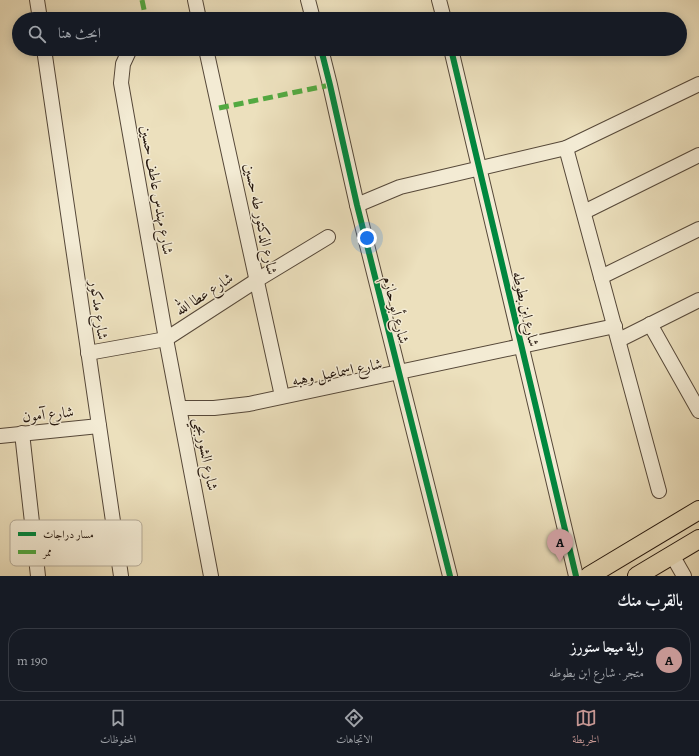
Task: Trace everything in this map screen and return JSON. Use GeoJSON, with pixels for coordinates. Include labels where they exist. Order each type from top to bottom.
{"type":"FeatureCollection","features":[{"type":"Feature","properties":{"kind":"main road"},"geometry":{"type":"LineString","coordinates":[[589,576],[699,510]]}},
{"type":"Feature","properties":{"kind":"main road"},"geometry":{"type":"LineString","coordinates":[[637,576],[699,539]]}},
{"type":"Feature","properties":{"kind":"street"},"geometry":{"type":"LineString","coordinates":[[37,0],[39,12]]}},
{"type":"Feature","properties":{"kind":"street"},"geometry":{"type":"LineString","coordinates":[[195,0],[198,12]]}},
{"type":"Feature","properties":{"kind":"street"},"geometry":{"type":"LineString","coordinates":[[308,0],[311,12]]}},
{"type":"Feature","properties":{"kind":"street"},"geometry":{"type":"LineString","coordinates":[[439,0],[442,12]]}},
{"type":"Feature","properties":{"kind":"street","name":"شارع مدكور"},"geometry":{"type":"LineString","coordinates":[[45,56],[113,520]]}},
{"type":"Feature","properties":{"kind":"street","name":"شارع مهندس عاطف حسين"},"geometry":{"type":"LineString","coordinates":[[127,56],[123,64],[121,83],[166,339]]}},
{"type":"Feature","properties":{"kind":"street","name":"شارع الدكتور طه حسين"},"geometry":{"type":"LineString","coordinates":[[208,56],[282,396]]}},
{"type":"Feature","properties":{"kind":"street","name":"شارع أبو حازم"},"geometry":{"type":"LineString","coordinates":[[323,56],[357,205],[450,576]]}},
{"type":"Feature","properties":{"kind":"street","name":"شارع ابن بطوطه"},"geometry":{"type":"LineString","coordinates":[[453,56],[576,576]]}},
{"type":"Feature","properties":{"kind":"street"},"geometry":{"type":"LineString","coordinates":[[357,205],[400,187],[566,148],[699,84]]}},
{"type":"Feature","properties":{"kind":"street"},"geometry":{"type":"LineString","coordinates":[[566,148],[660,492]]}},
{"type":"Feature","properties":{"kind":"street"},"geometry":{"type":"LineString","coordinates":[[584,212],[699,155]]}},
{"type":"Feature","properties":{"kind":"street"},"geometry":{"type":"LineString","coordinates":[[601,277],[699,229]]}},
{"type":"Feature","properties":{"kind":"street","name":"شارع عطا الله"},"geometry":{"type":"LineString","coordinates":[[88,353],[166,339],[257,280],[328,237]]}},
{"type":"Feature","properties":{"kind":"street"},"geometry":{"type":"LineString","coordinates":[[619,340],[699,300]]}},
{"type":"Feature","properties":{"kind":"street"},"geometry":{"type":"LineString","coordinates":[[650,324],[699,410]]}},
{"type":"Feature","properties":{"kind":"street","name":"شارع اسماعيل وهبه"},"geometry":{"type":"LineString","coordinates":[[180,408],[221,407],[249,404],[615,326]]}},
{"type":"Feature","properties":{"kind":"street","name":"شارع الشوربجي"},"geometry":{"type":"LineString","coordinates":[[166,339],[211,576]]}},
{"type":"Feature","properties":{"kind":"street","name":"شارع آمون"},"geometry":{"type":"LineString","coordinates":[[0,436],[99,426]]}},
{"type":"Feature","properties":{"kind":"street"},"geometry":{"type":"LineString","coordinates":[[22,433],[32,520]]}},
{"type":"Feature","properties":{"kind":"street"},"geometry":{"type":"LineString","coordinates":[[672,555],[684,576]]}},
{"type":"Feature","properties":{"kind":"street"},"geometry":{"type":"LineString","coordinates":[[37,566],[38,576]]}},
{"type":"Feature","properties":{"kind":"street","name":"شارع مدكور"},"geometry":{"type":"LineString","coordinates":[[120,566],[121,576]]}},
{"type":"Feature","properties":{"kind":"marked path"},"geometry":{"type":"LineString","coordinates":[[142,0],[145,12]]}},
{"type":"Feature","properties":{"kind":"marked path"},"geometry":{"type":"LineString","coordinates":[[219,108],[330,85]]}},
{"type":"Feature","properties":{"kind":"cycle path"},"geometry":{"type":"LineString","coordinates":[[323,56],[357,205],[450,576]]}},
{"type":"Feature","properties":{"kind":"cycle path"},"geometry":{"type":"LineString","coordinates":[[453,56],[576,576]]}},
{"type":"Feature","properties":{"kind":"place","name":"راية ميجا ستورز"},"geometry":{"type":"Point","coordinates":[560,562]}}]}
